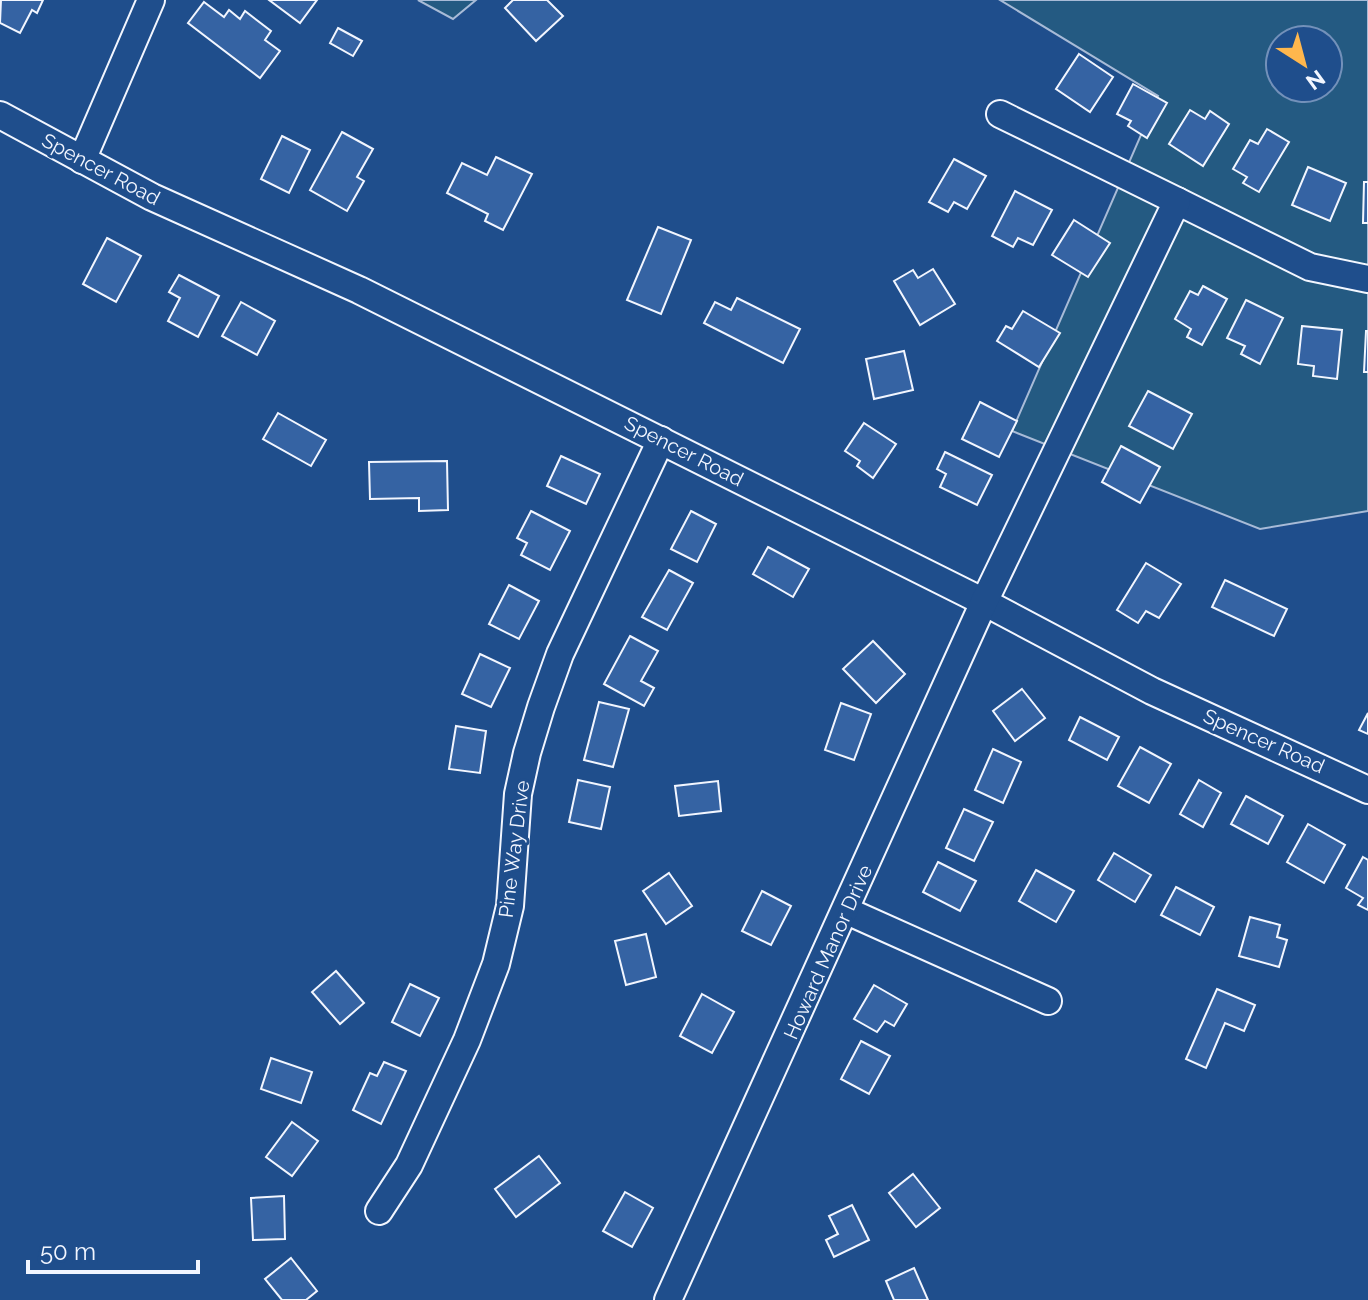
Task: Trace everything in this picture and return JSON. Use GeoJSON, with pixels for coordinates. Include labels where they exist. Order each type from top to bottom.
{"type":"FeatureCollection","features":[{"type":"Feature","properties":{"kind":"street"},"geometry":{"type":"LineString","coordinates":[[82,160],[151,0]]}},
{"type":"Feature","properties":{"kind":"street"},"geometry":{"type":"LineString","coordinates":[[1000,114],[1310,267],[1368,279]]}},
{"type":"Feature","properties":{"kind":"street","name":"Spencer Road"},"geometry":{"type":"LineString","coordinates":[[0,116],[152,197],[325,273],[661,440],[984,602],[1152,691],[1368,790]]}},
{"type":"Feature","properties":{"kind":"street","name":"Howard Manor Drive"},"geometry":{"type":"LineString","coordinates":[[668,1300],[847,911],[984,602],[1177,201]]}},
{"type":"Feature","properties":{"kind":"street","name":"Pine Way Drive"},"geometry":{"type":"LineString","coordinates":[[379,1211],[415,1151],[467,1040],[496,964],[510,906],[518,794],[541,707],[560,654],[661,440]]}},
{"type":"Feature","properties":{"kind":"street"},"geometry":{"type":"LineString","coordinates":[[847,911],[1048,1001]]}},
{"type":"Feature","properties":{"kind":"shaded area"},"geometry":{"type":"Polygon","coordinates":[[[418,0],[476,0],[453,19],[418,0]]]}},
{"type":"Feature","properties":{"kind":"shaded area"},"geometry":{"type":"Polygon","coordinates":[[[1000,0],[1368,0],[1368,511],[1260,529],[1012,431],[1158,96],[1000,0]]]}},
{"type":"Feature","properties":{"kind":"building"},"geometry":{"type":"Polygon","coordinates":[[[1,0],[43,0],[37,13],[32,10],[20,33],[0,23],[1,0]]]}},
{"type":"Feature","properties":{"kind":"building"},"geometry":{"type":"Polygon","coordinates":[[[269,0],[317,0],[300,23],[269,0]]]}},
{"type":"Feature","properties":{"kind":"building"},"geometry":{"type":"Polygon","coordinates":[[[513,0],[547,0],[563,16],[536,41],[505,8],[513,0]]]}},
{"type":"Feature","properties":{"kind":"building"},"geometry":{"type":"Polygon","coordinates":[[[204,2],[224,17],[229,10],[240,19],[245,11],[271,31],[265,40],[280,51],[260,78],[188,23],[204,2]]]}},
{"type":"Feature","properties":{"kind":"building"},"geometry":{"type":"Polygon","coordinates":[[[338,28],[362,41],[353,56],[330,43],[338,28]]]}},
{"type":"Feature","properties":{"kind":"building"},"geometry":{"type":"Polygon","coordinates":[[[1079,54],[1113,77],[1090,112],[1056,89],[1079,54]]]}},
{"type":"Feature","properties":{"kind":"building"},"geometry":{"type":"Polygon","coordinates":[[[1133,84],[1167,103],[1147,138],[1128,126],[1131,121],[1117,114],[1133,84]]]}},
{"type":"Feature","properties":{"kind":"building"},"geometry":{"type":"Polygon","coordinates":[[[1190,110],[1205,119],[1210,111],[1229,124],[1203,166],[1169,144],[1190,110]]]}},
{"type":"Feature","properties":{"kind":"building"},"geometry":{"type":"Polygon","coordinates":[[[1267,129],[1289,142],[1259,192],[1243,183],[1247,177],[1233,169],[1250,140],[1258,144],[1267,129]]]}},
{"type":"Feature","properties":{"kind":"building"},"geometry":{"type":"Polygon","coordinates":[[[342,132],[373,149],[357,177],[364,181],[347,211],[310,190],[342,132]]]}},
{"type":"Feature","properties":{"kind":"building"},"geometry":{"type":"Polygon","coordinates":[[[282,136],[310,150],[289,193],[261,179],[282,136]]]}},
{"type":"Feature","properties":{"kind":"building"},"geometry":{"type":"Polygon","coordinates":[[[496,157],[532,174],[503,230],[485,221],[488,214],[447,193],[462,163],[487,175],[496,157]]]}},
{"type":"Feature","properties":{"kind":"building"},"geometry":{"type":"Polygon","coordinates":[[[954,159],[986,176],[967,209],[954,202],[948,212],[929,202],[954,159]]]}},
{"type":"Feature","properties":{"kind":"building"},"geometry":{"type":"Polygon","coordinates":[[[1308,167],[1346,183],[1330,221],[1292,205],[1308,167]]]}},
{"type":"Feature","properties":{"kind":"building"},"geometry":{"type":"Polygon","coordinates":[[[1364,182],[1368,182],[1368,223],[1363,223],[1364,182]]]}},
{"type":"Feature","properties":{"kind":"building"},"geometry":{"type":"Polygon","coordinates":[[[1015,191],[1052,210],[1033,245],[1018,238],[1013,247],[992,236],[1015,191]]]}},
{"type":"Feature","properties":{"kind":"building"},"geometry":{"type":"Polygon","coordinates":[[[1074,220],[1110,243],[1088,277],[1052,255],[1074,220]]]}},
{"type":"Feature","properties":{"kind":"building"},"geometry":{"type":"Polygon","coordinates":[[[658,227],[691,240],[661,314],[627,300],[658,227]]]}},
{"type":"Feature","properties":{"kind":"building"},"geometry":{"type":"Polygon","coordinates":[[[107,238],[141,256],[116,302],[83,284],[107,238]]]}},
{"type":"Feature","properties":{"kind":"building"},"geometry":{"type":"Polygon","coordinates":[[[933,269],[955,304],[920,325],[894,281],[913,270],[918,278],[933,269]]]}},
{"type":"Feature","properties":{"kind":"building"},"geometry":{"type":"Polygon","coordinates":[[[179,275],[219,296],[198,337],[168,321],[180,298],[169,292],[179,275]]]}},
{"type":"Feature","properties":{"kind":"building"},"geometry":{"type":"Polygon","coordinates":[[[1203,286],[1227,299],[1202,345],[1187,337],[1191,329],[1175,319],[1190,291],[1198,295],[1203,286]]]}},
{"type":"Feature","properties":{"kind":"building"},"geometry":{"type":"Polygon","coordinates":[[[737,298],[800,329],[783,363],[704,323],[715,302],[731,310],[737,298]]]}},
{"type":"Feature","properties":{"kind":"building"},"geometry":{"type":"Polygon","coordinates":[[[1246,300],[1283,318],[1260,364],[1241,354],[1245,346],[1227,338],[1246,300]]]}},
{"type":"Feature","properties":{"kind":"building"},"geometry":{"type":"Polygon","coordinates":[[[241,302],[275,321],[257,355],[222,336],[241,302]]]}},
{"type":"Feature","properties":{"kind":"building"},"geometry":{"type":"Polygon","coordinates":[[[1023,311],[1060,333],[1039,367],[997,341],[1006,326],[1012,329],[1023,311]]]}},
{"type":"Feature","properties":{"kind":"building"},"geometry":{"type":"Polygon","coordinates":[[[1302,326],[1342,330],[1337,379],[1313,376],[1314,366],[1298,364],[1302,326]]]}},
{"type":"Feature","properties":{"kind":"building"},"geometry":{"type":"Polygon","coordinates":[[[1366,331],[1368,372],[1364,372],[1366,331]]]}},
{"type":"Feature","properties":{"kind":"building"},"geometry":{"type":"Polygon","coordinates":[[[904,351],[913,390],[874,399],[866,359],[904,351]]]}},
{"type":"Feature","properties":{"kind":"building"},"geometry":{"type":"Polygon","coordinates":[[[1148,391],[1192,414],[1173,449],[1129,426],[1148,391]]]}},
{"type":"Feature","properties":{"kind":"building"},"geometry":{"type":"Polygon","coordinates":[[[980,402],[1017,421],[999,457],[962,439],[980,402]]]}},
{"type":"Feature","properties":{"kind":"building"},"geometry":{"type":"Polygon","coordinates":[[[278,413],[326,440],[311,466],[263,439],[278,413]]]}},
{"type":"Feature","properties":{"kind":"building"},"geometry":{"type":"Polygon","coordinates":[[[864,423],[896,444],[873,478],[857,466],[860,461],[845,451],[864,423]]]}},
{"type":"Feature","properties":{"kind":"building"},"geometry":{"type":"Polygon","coordinates":[[[1121,446],[1160,467],[1140,503],[1102,482],[1121,446]]]}},
{"type":"Feature","properties":{"kind":"building"},"geometry":{"type":"Polygon","coordinates":[[[945,452],[992,475],[977,505],[940,487],[946,474],[937,469],[945,452]]]}},
{"type":"Feature","properties":{"kind":"building"},"geometry":{"type":"Polygon","coordinates":[[[561,456],[600,474],[586,504],[547,486],[561,456]]]}},
{"type":"Feature","properties":{"kind":"building"},"geometry":{"type":"Polygon","coordinates":[[[447,461],[448,510],[419,511],[419,498],[370,499],[369,462],[447,461]]]}},
{"type":"Feature","properties":{"kind":"building"},"geometry":{"type":"Polygon","coordinates":[[[531,511],[570,531],[550,570],[521,555],[527,543],[517,538],[531,511]]]}},
{"type":"Feature","properties":{"kind":"building"},"geometry":{"type":"Polygon","coordinates":[[[691,511],[716,524],[697,562],[671,549],[691,511]]]}},
{"type":"Feature","properties":{"kind":"building"},"geometry":{"type":"Polygon","coordinates":[[[768,547],[809,569],[793,597],[753,574],[768,547]]]}},
{"type":"Feature","properties":{"kind":"building"},"geometry":{"type":"Polygon","coordinates":[[[1146,563],[1181,584],[1159,618],[1146,611],[1138,623],[1117,610],[1146,563]]]}},
{"type":"Feature","properties":{"kind":"building"},"geometry":{"type":"Polygon","coordinates":[[[669,570],[693,583],[667,630],[642,617],[669,570]]]}},
{"type":"Feature","properties":{"kind":"building"},"geometry":{"type":"Polygon","coordinates":[[[1225,580],[1287,609],[1274,636],[1212,607],[1225,580]]]}},
{"type":"Feature","properties":{"kind":"building"},"geometry":{"type":"Polygon","coordinates":[[[509,585],[539,601],[519,639],[489,624],[509,585]]]}},
{"type":"Feature","properties":{"kind":"building"},"geometry":{"type":"Polygon","coordinates":[[[630,636],[658,651],[641,681],[654,688],[644,706],[604,684],[630,636]]]}},
{"type":"Feature","properties":{"kind":"building"},"geometry":{"type":"Polygon","coordinates":[[[873,641],[905,674],[876,703],[843,669],[873,641]]]}},
{"type":"Feature","properties":{"kind":"building"},"geometry":{"type":"Polygon","coordinates":[[[480,654],[510,668],[491,707],[462,694],[480,654]]]}},
{"type":"Feature","properties":{"kind":"building"},"geometry":{"type":"Polygon","coordinates":[[[1022,689],[1045,718],[1015,741],[993,711],[1022,689]]]}},
{"type":"Feature","properties":{"kind":"building"},"geometry":{"type":"Polygon","coordinates":[[[599,702],[629,709],[613,767],[584,760],[599,702]]]}},
{"type":"Feature","properties":{"kind":"building"},"geometry":{"type":"Polygon","coordinates":[[[841,703],[871,714],[854,760],[825,750],[841,703]]]}},
{"type":"Feature","properties":{"kind":"building"},"geometry":{"type":"Polygon","coordinates":[[[1368,713],[1368,734],[1359,730],[1368,713]]]}},
{"type":"Feature","properties":{"kind":"building"},"geometry":{"type":"Polygon","coordinates":[[[1080,717],[1119,737],[1107,760],[1069,740],[1080,717]]]}},
{"type":"Feature","properties":{"kind":"building"},"geometry":{"type":"Polygon","coordinates":[[[456,726],[486,731],[480,773],[449,769],[456,726]]]}},
{"type":"Feature","properties":{"kind":"building"},"geometry":{"type":"Polygon","coordinates":[[[1140,747],[1171,764],[1149,803],[1118,786],[1140,747]]]}},
{"type":"Feature","properties":{"kind":"building"},"geometry":{"type":"Polygon","coordinates":[[[993,749],[1021,762],[1003,803],[975,790],[993,749]]]}},
{"type":"Feature","properties":{"kind":"building"},"geometry":{"type":"Polygon","coordinates":[[[578,780],[610,787],[601,829],[569,822],[578,780]]]}},
{"type":"Feature","properties":{"kind":"building"},"geometry":{"type":"Polygon","coordinates":[[[1199,780],[1221,793],[1203,827],[1180,814],[1199,780]]]}},
{"type":"Feature","properties":{"kind":"building"},"geometry":{"type":"Polygon","coordinates":[[[718,781],[721,811],[679,816],[675,786],[718,781]]]}},
{"type":"Feature","properties":{"kind":"building"},"geometry":{"type":"Polygon","coordinates":[[[1246,796],[1283,816],[1268,844],[1231,824],[1246,796]]]}},
{"type":"Feature","properties":{"kind":"building"},"geometry":{"type":"Polygon","coordinates":[[[964,809],[993,822],[974,861],[946,848],[964,809]]]}},
{"type":"Feature","properties":{"kind":"building"},"geometry":{"type":"Polygon","coordinates":[[[1308,824],[1345,845],[1324,883],[1287,862],[1308,824]]]}},
{"type":"Feature","properties":{"kind":"building"},"geometry":{"type":"Polygon","coordinates":[[[1114,853],[1151,875],[1135,902],[1098,880],[1114,853]]]}},
{"type":"Feature","properties":{"kind":"building"},"geometry":{"type":"Polygon","coordinates":[[[1363,857],[1368,860],[1368,910],[1358,905],[1363,898],[1346,888],[1363,857]]]}},
{"type":"Feature","properties":{"kind":"building"},"geometry":{"type":"Polygon","coordinates":[[[938,862],[976,881],[960,911],[923,892],[938,862]]]}},
{"type":"Feature","properties":{"kind":"building"},"geometry":{"type":"Polygon","coordinates":[[[1036,870],[1074,891],[1056,922],[1019,901],[1036,870]]]}},
{"type":"Feature","properties":{"kind":"building"},"geometry":{"type":"Polygon","coordinates":[[[669,873],[692,906],[666,924],[643,891],[669,873]]]}},
{"type":"Feature","properties":{"kind":"building"},"geometry":{"type":"Polygon","coordinates":[[[1176,887],[1214,907],[1200,935],[1161,915],[1176,887]]]}},
{"type":"Feature","properties":{"kind":"building"},"geometry":{"type":"Polygon","coordinates":[[[762,891],[791,906],[771,945],[742,931],[762,891]]]}},
{"type":"Feature","properties":{"kind":"building"},"geometry":{"type":"Polygon","coordinates":[[[1250,917],[1280,925],[1277,937],[1287,940],[1279,967],[1239,956],[1250,917]]]}},
{"type":"Feature","properties":{"kind":"building"},"geometry":{"type":"Polygon","coordinates":[[[646,934],[656,977],[626,985],[615,941],[646,934]]]}},
{"type":"Feature","properties":{"kind":"building"},"geometry":{"type":"Polygon","coordinates":[[[336,971],[364,1003],[340,1024],[312,992],[336,971]]]}},
{"type":"Feature","properties":{"kind":"building"},"geometry":{"type":"Polygon","coordinates":[[[410,984],[439,998],[420,1036],[392,1022],[410,984]]]}},
{"type":"Feature","properties":{"kind":"building"},"geometry":{"type":"Polygon","coordinates":[[[874,985],[907,1004],[894,1026],[885,1021],[877,1032],[854,1019],[874,985]]]}},
{"type":"Feature","properties":{"kind":"building"},"geometry":{"type":"Polygon","coordinates":[[[1217,989],[1255,1005],[1244,1031],[1225,1023],[1206,1068],[1186,1059],[1217,989]]]}},
{"type":"Feature","properties":{"kind":"building"},"geometry":{"type":"Polygon","coordinates":[[[702,994],[734,1012],[712,1053],[680,1036],[702,994]]]}},
{"type":"Feature","properties":{"kind":"building"},"geometry":{"type":"Polygon","coordinates":[[[861,1041],[890,1056],[869,1094],[841,1079],[861,1041]]]}},
{"type":"Feature","properties":{"kind":"building"},"geometry":{"type":"Polygon","coordinates":[[[271,1058],[312,1072],[301,1103],[261,1089],[271,1058]]]}},
{"type":"Feature","properties":{"kind":"building"},"geometry":{"type":"Polygon","coordinates":[[[384,1062],[406,1071],[381,1124],[353,1110],[370,1073],[377,1076],[384,1062]]]}},
{"type":"Feature","properties":{"kind":"building"},"geometry":{"type":"Polygon","coordinates":[[[292,1122],[318,1141],[292,1176],[266,1157],[292,1122]]]}},
{"type":"Feature","properties":{"kind":"building"},"geometry":{"type":"Polygon","coordinates":[[[539,1156],[560,1183],[516,1217],[495,1189],[539,1156]]]}},
{"type":"Feature","properties":{"kind":"building"},"geometry":{"type":"Polygon","coordinates":[[[913,1174],[940,1208],[916,1227],[889,1193],[913,1174]]]}},
{"type":"Feature","properties":{"kind":"building"},"geometry":{"type":"Polygon","coordinates":[[[625,1192],[653,1208],[632,1247],[603,1231],[625,1192]]]}},
{"type":"Feature","properties":{"kind":"building"},"geometry":{"type":"Polygon","coordinates":[[[284,1196],[285,1239],[253,1240],[251,1198],[284,1196]]]}},
{"type":"Feature","properties":{"kind":"building"},"geometry":{"type":"Polygon","coordinates":[[[852,1205],[869,1240],[834,1257],[826,1240],[838,1234],[829,1216],[852,1205]]]}},
{"type":"Feature","properties":{"kind":"building"},"geometry":{"type":"Polygon","coordinates":[[[291,1258],[317,1291],[306,1300],[282,1300],[265,1279],[291,1258]]]}},
{"type":"Feature","properties":{"kind":"building"},"geometry":{"type":"Polygon","coordinates":[[[914,1268],[928,1300],[894,1300],[886,1281],[914,1268]]]}}]}
